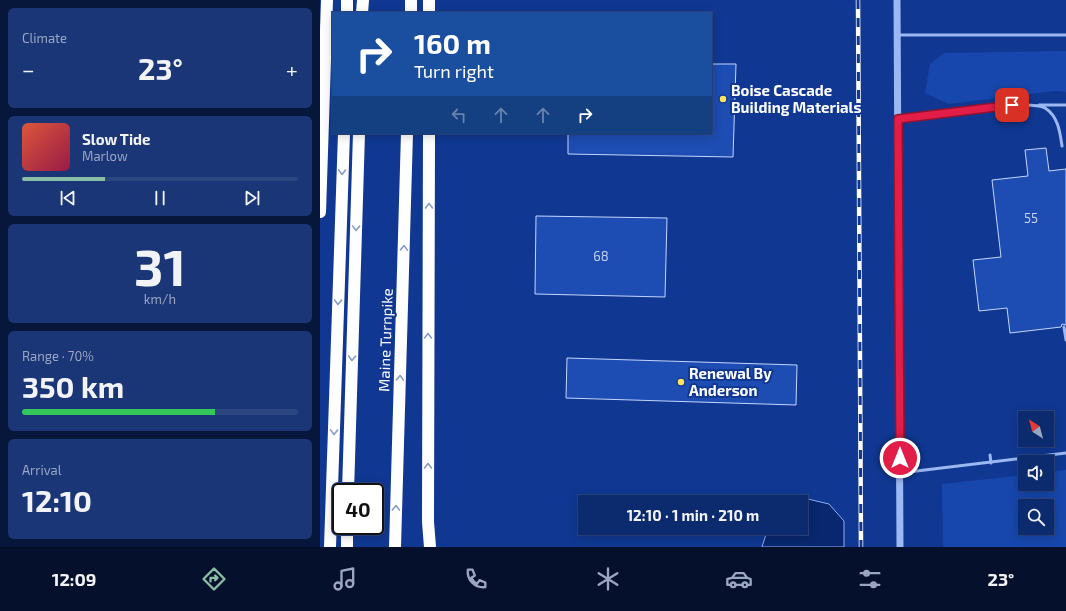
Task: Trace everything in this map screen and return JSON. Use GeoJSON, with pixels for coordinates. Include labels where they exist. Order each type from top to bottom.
{"type":"FeatureCollection","features":[{"type":"Feature","properties":{"kind":"highway"},"geometry":{"type":"LineString","coordinates":[[320,212],[327,0]]}},
{"type":"Feature","properties":{"kind":"highway"},"geometry":{"type":"LineString","coordinates":[[347,0],[347,12]]}},
{"type":"Feature","properties":{"kind":"highway"},"geometry":{"type":"LineString","coordinates":[[362,12],[363,0]]}},
{"type":"Feature","properties":{"kind":"highway"},"geometry":{"type":"LineString","coordinates":[[411,0],[411,12]]}},
{"type":"Feature","properties":{"kind":"highway"},"geometry":{"type":"LineString","coordinates":[[429,0],[429,12]]}},
{"type":"Feature","properties":{"kind":"highway"},"geometry":{"type":"LineString","coordinates":[[330,547],[344,134]]}},
{"type":"Feature","properties":{"kind":"highway"},"geometry":{"type":"LineString","coordinates":[[348,483],[359,134]]}},
{"type":"Feature","properties":{"kind":"highway","name":"Maine Turnpike"},"geometry":{"type":"LineString","coordinates":[[395,547],[407,134]]}},
{"type":"Feature","properties":{"kind":"highway"},"geometry":{"type":"LineString","coordinates":[[429,134],[428,522],[430,547]]}},
{"type":"Feature","properties":{"kind":"highway"},"geometry":{"type":"LineString","coordinates":[[347,535],[347,547]]}},
{"type":"Feature","properties":{"kind":"street"},"geometry":{"type":"LineString","coordinates":[[897,0],[900,547]]}},
{"type":"Feature","properties":{"kind":"lane"},"geometry":{"type":"LineString","coordinates":[[897,35],[1066,35]]}},
{"type":"Feature","properties":{"kind":"lane"},"geometry":{"type":"LineString","coordinates":[[898,119],[1012,105],[1066,105]]}},
{"type":"Feature","properties":{"kind":"lane"},"geometry":{"type":"LineString","coordinates":[[1038,105],[1046,108],[1060,127],[1062,146]]}},
{"type":"Feature","properties":{"kind":"lane"},"geometry":{"type":"LineString","coordinates":[[1064,327],[1066,340]]}},
{"type":"Feature","properties":{"kind":"lane"},"geometry":{"type":"LineString","coordinates":[[900,474],[1066,453]]}},
{"type":"Feature","properties":{"kind":"lane"},"geometry":{"type":"LineString","coordinates":[[990,455],[991,463]]}},
{"type":"Feature","properties":{"kind":"shaded area"},"geometry":{"type":"Polygon","coordinates":[[[1066,51],[1066,92],[1055,91],[949,104],[925,93],[930,64],[944,53],[1066,51]]]}},
{"type":"Feature","properties":{"kind":"shaded area"},"geometry":{"type":"Polygon","coordinates":[[[1066,470],[1066,547],[943,547],[942,484],[1018,476],[1018,491],[1054,491],[1054,471],[1066,470]]]}},
{"type":"Feature","properties":{"kind":"shaded area"},"geometry":{"type":"Polygon","coordinates":[[[808,499],[829,504],[844,521],[844,547],[762,547],[766,535],[808,535],[808,499]]]}},
{"type":"Feature","properties":{"kind":"building","name":"Boise Cascade Building Materials"},"geometry":{"type":"Polygon","coordinates":[[[712,64],[736,64],[733,157],[568,154],[568,134],[712,134],[712,64]]]}},
{"type":"Feature","properties":{"kind":"building"},"geometry":{"type":"Polygon","coordinates":[[[1046,148],[1049,171],[1066,169],[1066,325],[1062,324],[1061,327],[1010,333],[1007,308],[979,311],[973,260],[1001,257],[992,180],[1028,176],[1025,150],[1046,148]]]}},
{"type":"Feature","properties":{"kind":"building"},"geometry":{"type":"Polygon","coordinates":[[[536,216],[667,218],[665,297],[535,294],[536,216]]]}},
{"type":"Feature","properties":{"kind":"building","name":"Renewal By Anderson"},"geometry":{"type":"Polygon","coordinates":[[[567,358],[797,365],[796,405],[566,398],[567,358]]]}},
{"type":"Feature","properties":{"kind":"railway"},"geometry":{"type":"LineString","coordinates":[[858,0],[861,547]]}},
{"type":"Feature","properties":{"kind":"place","name":"Boise Cascade Building Materials"},"geometry":{"type":"Point","coordinates":[723,99]}},
{"type":"Feature","properties":{"kind":"place","name":"Renewal By Anderson"},"geometry":{"type":"Point","coordinates":[681,382]}},
{"type":"Feature","properties":{"kind":"route"},"geometry":{"type":"LineString","coordinates":[[900,458],[898,119],[1012,105]]}}]}
